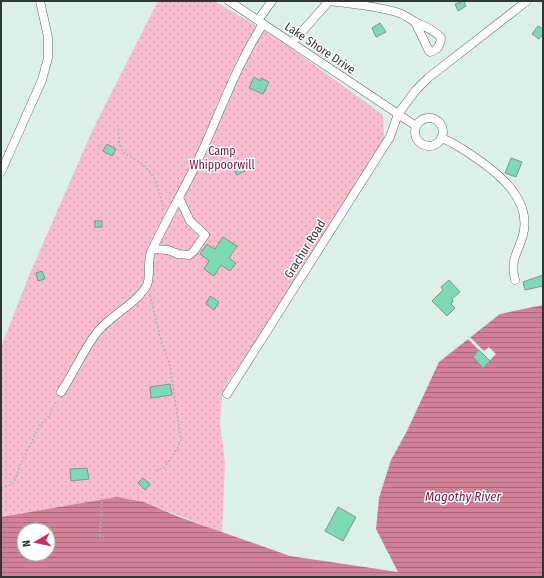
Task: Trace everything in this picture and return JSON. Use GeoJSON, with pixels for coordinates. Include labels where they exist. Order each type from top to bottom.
{"type":"FeatureCollection","features":[{"type":"Feature","properties":{"kind":"street"},"geometry":{"type":"LineString","coordinates":[[1,172],[42,80],[48,58],[48,37],[40,1]]}},
{"type":"Feature","properties":{"kind":"street","name":"Lake Shore Drive"},"geometry":{"type":"LineString","coordinates":[[229,1],[416,126]]}},
{"type":"Feature","properties":{"kind":"street"},"geometry":{"type":"LineString","coordinates":[[61,392],[71,378],[95,334],[108,321],[139,296],[147,284],[150,254],[166,220],[197,162],[260,22],[272,1]]}},
{"type":"Feature","properties":{"kind":"street"},"geometry":{"type":"LineString","coordinates":[[292,43],[329,1],[360,5],[399,13],[415,22]]}},
{"type":"Feature","properties":{"kind":"street"},"geometry":{"type":"LineString","coordinates":[[398,114],[416,90],[428,78],[527,1]]}},
{"type":"Feature","properties":{"kind":"street","name":"Grachur Road"},"geometry":{"type":"LineString","coordinates":[[227,394],[390,137],[398,114]]}},
{"type":"Feature","properties":{"kind":"street"},"geometry":{"type":"LineString","coordinates":[[432,118],[440,124],[442,128],[441,138],[435,144],[427,146],[416,138],[416,126],[423,119],[432,118]]}},
{"type":"Feature","properties":{"kind":"street"},"geometry":{"type":"LineString","coordinates":[[441,138],[455,144],[488,166],[516,195],[524,216],[524,231],[513,260],[515,280]]}},
{"type":"Feature","properties":{"kind":"street"},"geometry":{"type":"LineString","coordinates":[[153,249],[168,250],[178,254],[189,255],[194,251],[205,235],[190,221],[179,198]]}},
{"type":"Feature","properties":{"kind":"path"},"geometry":{"type":"LineString","coordinates":[[118,125],[122,151],[138,160],[149,171],[159,190],[166,220]]}},
{"type":"Feature","properties":{"kind":"path"},"geometry":{"type":"LineString","coordinates":[[148,277],[150,295],[161,341],[170,366],[180,440],[165,467],[156,471]]}},
{"type":"Feature","properties":{"kind":"path"},"geometry":{"type":"LineString","coordinates":[[1,488],[11,484],[15,480],[20,465],[40,425],[49,416],[61,392]]}},
{"type":"Feature","properties":{"kind":"path"},"geometry":{"type":"LineString","coordinates":[[100,536],[102,495]]}},
{"type":"Feature","properties":{"kind":"path"},"geometry":{"type":"LineString","coordinates":[[95,536],[104,537]]}},
{"type":"Feature","properties":{"kind":"green space","name":"Camp Whippoorwill"},"geometry":{"type":"Polygon","coordinates":[[[158,1],[214,1],[276,37],[383,115],[384,139],[259,337],[228,382],[222,396],[220,422],[225,464],[222,532],[144,502],[118,497],[1,517],[1,347],[28,278],[93,129],[158,1]]]}},
{"type":"Feature","properties":{"kind":"water","name":"Magothy River"},"geometry":{"type":"Polygon","coordinates":[[[543,305],[543,577],[1,577],[1,517],[117,497],[144,502],[179,517],[290,556],[398,572],[376,529],[379,498],[391,460],[407,431],[439,362],[500,314],[543,305]]]}},
{"type":"Feature","properties":{"kind":"pier"},"geometry":{"type":"Polygon","coordinates":[[[469,336],[484,351],[489,347],[496,354],[483,367],[473,357],[479,350],[467,338],[469,336]]]}},
{"type":"Feature","properties":{"kind":"building"},"geometry":{"type":"Polygon","coordinates":[[[464,1],[466,6],[458,11],[455,4],[464,1]]]}},
{"type":"Feature","properties":{"kind":"building"},"geometry":{"type":"Polygon","coordinates":[[[380,23],[386,32],[376,37],[372,28],[380,23]]]}},
{"type":"Feature","properties":{"kind":"building"},"geometry":{"type":"Polygon","coordinates":[[[538,26],[543,29],[543,34],[539,39],[532,34],[538,26]]]}},
{"type":"Feature","properties":{"kind":"building"},"geometry":{"type":"Polygon","coordinates":[[[254,77],[260,81],[261,78],[269,82],[263,94],[249,88],[254,77]]]}},
{"type":"Feature","properties":{"kind":"building"},"geometry":{"type":"Polygon","coordinates":[[[107,144],[116,149],[112,156],[103,151],[107,144]]]}},
{"type":"Feature","properties":{"kind":"building"},"geometry":{"type":"Polygon","coordinates":[[[511,158],[522,162],[516,177],[505,173],[511,158]]]}},
{"type":"Feature","properties":{"kind":"building"},"geometry":{"type":"Polygon","coordinates":[[[241,163],[245,171],[237,175],[233,167],[241,163]]]}},
{"type":"Feature","properties":{"kind":"building"},"geometry":{"type":"Polygon","coordinates":[[[95,221],[102,221],[102,227],[95,227],[95,221]]]}},
{"type":"Feature","properties":{"kind":"building"},"geometry":{"type":"Polygon","coordinates":[[[223,237],[237,246],[229,258],[236,263],[230,271],[221,265],[214,276],[204,269],[209,261],[200,254],[207,244],[215,249],[223,237]]]}},
{"type":"Feature","properties":{"kind":"building"},"geometry":{"type":"Polygon","coordinates":[[[42,271],[45,279],[38,281],[36,273],[42,271]]]}},
{"type":"Feature","properties":{"kind":"building"},"geometry":{"type":"Polygon","coordinates":[[[543,275],[543,286],[525,290],[523,282],[543,275]]]}},
{"type":"Feature","properties":{"kind":"building"},"geometry":{"type":"Polygon","coordinates":[[[449,280],[460,292],[452,299],[453,301],[451,304],[455,308],[447,316],[432,301],[443,290],[441,287],[449,280]]]}},
{"type":"Feature","properties":{"kind":"building"},"geometry":{"type":"Polygon","coordinates":[[[210,296],[219,302],[214,310],[206,304],[210,296]]]}},
{"type":"Feature","properties":{"kind":"building"},"geometry":{"type":"Polygon","coordinates":[[[479,350],[490,361],[483,368],[473,357],[479,350]]]}},
{"type":"Feature","properties":{"kind":"building"},"geometry":{"type":"Polygon","coordinates":[[[170,384],[172,395],[151,398],[150,387],[170,384]]]}},
{"type":"Feature","properties":{"kind":"building"},"geometry":{"type":"Polygon","coordinates":[[[87,468],[89,479],[71,481],[70,469],[87,468]]]}},
{"type":"Feature","properties":{"kind":"building"},"geometry":{"type":"Polygon","coordinates":[[[143,478],[150,484],[145,490],[138,483],[143,478]]]}},
{"type":"Feature","properties":{"kind":"building"},"geometry":{"type":"Polygon","coordinates":[[[338,507],[356,517],[343,541],[325,531],[338,507]]]}}]}
